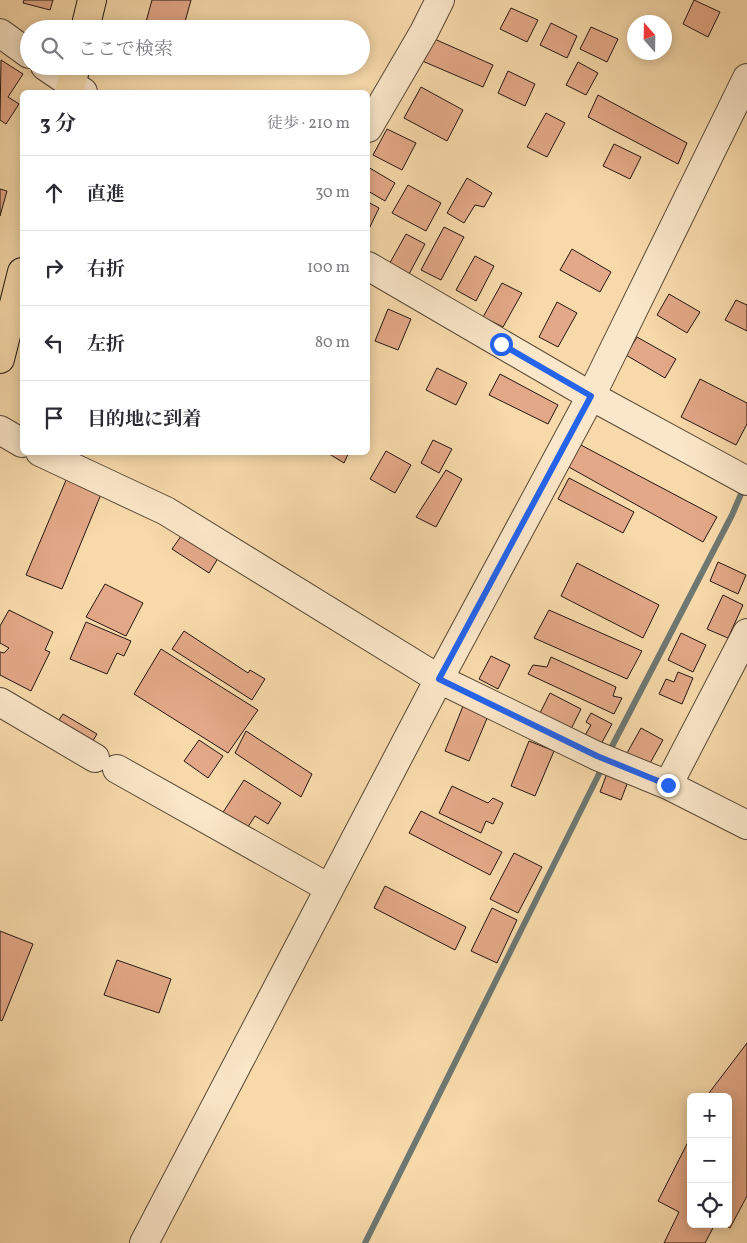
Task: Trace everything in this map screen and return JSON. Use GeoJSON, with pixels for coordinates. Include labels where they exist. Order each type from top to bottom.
{"type":"FeatureCollection","features":[{"type":"Feature","properties":{"kind":"highway"},"geometry":{"type":"LineString","coordinates":[[87,20],[92,0]]}},
{"type":"Feature","properties":{"kind":"highway"},"geometry":{"type":"LineString","coordinates":[[0,359],[13,287]]}},
{"type":"Feature","properties":{"kind":"street"},"geometry":{"type":"LineString","coordinates":[[370,125],[424,32],[440,0]]}},
{"type":"Feature","properties":{"kind":"street"},"geometry":{"type":"LineString","coordinates":[[0,33],[20,47]]}},
{"type":"Feature","properties":{"kind":"street"},"geometry":{"type":"LineString","coordinates":[[60,75],[75,84]]}},
{"type":"Feature","properties":{"kind":"street"},"geometry":{"type":"LineString","coordinates":[[144,1243],[439,679],[591,396],[747,78]]}},
{"type":"Feature","properties":{"kind":"street"},"geometry":{"type":"LineString","coordinates":[[370,267],[591,396],[741,478]]}},
{"type":"Feature","properties":{"kind":"street"},"geometry":{"type":"LineString","coordinates":[[0,430],[20,442]]}},
{"type":"Feature","properties":{"kind":"street"},"geometry":{"type":"LineString","coordinates":[[46,455],[166,512],[439,679],[607,760],[668,785],[747,825]]}},
{"type":"Feature","properties":{"kind":"street"},"geometry":{"type":"LineString","coordinates":[[668,785],[747,633]]}},
{"type":"Feature","properties":{"kind":"street"},"geometry":{"type":"LineString","coordinates":[[0,702],[106,764],[330,888]]}},
{"type":"Feature","properties":{"kind":"building"},"geometry":{"type":"Polygon","coordinates":[[[24,0],[53,0],[50,10],[23,3],[24,0]]]}},
{"type":"Feature","properties":{"kind":"building"},"geometry":{"type":"Polygon","coordinates":[[[152,0],[191,0],[185,20],[146,20],[152,0]]]}},
{"type":"Feature","properties":{"kind":"building"},"geometry":{"type":"Polygon","coordinates":[[[694,0],[720,12],[708,37],[683,24],[694,0]]]}},
{"type":"Feature","properties":{"kind":"building"},"geometry":{"type":"Polygon","coordinates":[[[511,8],[538,20],[527,42],[500,29],[511,8]]]}},
{"type":"Feature","properties":{"kind":"building"},"geometry":{"type":"Polygon","coordinates":[[[551,23],[577,36],[567,58],[540,45],[551,23]]]}},
{"type":"Feature","properties":{"kind":"building"},"geometry":{"type":"Polygon","coordinates":[[[591,27],[618,39],[607,62],[580,49],[591,27]]]}},
{"type":"Feature","properties":{"kind":"building"},"geometry":{"type":"Polygon","coordinates":[[[430,37],[493,65],[483,87],[420,60],[430,37]]]}},
{"type":"Feature","properties":{"kind":"building"},"geometry":{"type":"Polygon","coordinates":[[[1,60],[22,75],[8,97],[19,104],[6,124],[0,120],[1,60]]]}},
{"type":"Feature","properties":{"kind":"building"},"geometry":{"type":"Polygon","coordinates":[[[578,62],[598,73],[586,95],[566,85],[578,62]]]}},
{"type":"Feature","properties":{"kind":"building"},"geometry":{"type":"Polygon","coordinates":[[[508,71],[535,84],[525,106],[498,93],[508,71]]]}},
{"type":"Feature","properties":{"kind":"building"},"geometry":{"type":"Polygon","coordinates":[[[421,87],[463,110],[447,141],[404,118],[421,87]]]}},
{"type":"Feature","properties":{"kind":"building"},"geometry":{"type":"Polygon","coordinates":[[[598,95],[687,143],[678,164],[588,117],[598,95]]]}},
{"type":"Feature","properties":{"kind":"building"},"geometry":{"type":"Polygon","coordinates":[[[546,113],[565,123],[547,157],[527,147],[546,113]]]}},
{"type":"Feature","properties":{"kind":"building"},"geometry":{"type":"Polygon","coordinates":[[[387,129],[416,143],[402,170],[373,155],[387,129]]]}},
{"type":"Feature","properties":{"kind":"building"},"geometry":{"type":"Polygon","coordinates":[[[614,144],[641,157],[630,179],[603,166],[614,144]]]}},
{"type":"Feature","properties":{"kind":"building"},"geometry":{"type":"Polygon","coordinates":[[[370,168],[395,183],[385,201],[370,192],[370,168]]]}},
{"type":"Feature","properties":{"kind":"building"},"geometry":{"type":"Polygon","coordinates":[[[467,178],[492,193],[484,207],[475,205],[464,223],[447,213],[467,178]]]}},
{"type":"Feature","properties":{"kind":"building"},"geometry":{"type":"Polygon","coordinates":[[[408,185],[441,203],[426,231],[392,213],[408,185]]]}},
{"type":"Feature","properties":{"kind":"building"},"geometry":{"type":"Polygon","coordinates":[[[0,189],[7,191],[0,216],[0,189]]]}},
{"type":"Feature","properties":{"kind":"building"},"geometry":{"type":"Polygon","coordinates":[[[370,203],[379,208],[370,227],[370,203]]]}},
{"type":"Feature","properties":{"kind":"building"},"geometry":{"type":"Polygon","coordinates":[[[444,227],[464,237],[441,280],[421,270],[444,227]]]}},
{"type":"Feature","properties":{"kind":"building"},"geometry":{"type":"Polygon","coordinates":[[[406,234],[425,244],[407,278],[387,268],[406,234]]]}},
{"type":"Feature","properties":{"kind":"building"},"geometry":{"type":"Polygon","coordinates":[[[572,249],[611,272],[600,292],[560,270],[572,249]]]}},
{"type":"Feature","properties":{"kind":"building"},"geometry":{"type":"Polygon","coordinates":[[[475,256],[494,266],[476,301],[456,290],[475,256]]]}},
{"type":"Feature","properties":{"kind":"building"},"geometry":{"type":"Polygon","coordinates":[[[502,283],[522,293],[503,327],[483,317],[502,283]]]}},
{"type":"Feature","properties":{"kind":"building"},"geometry":{"type":"Polygon","coordinates":[[[669,294],[700,312],[687,333],[657,315],[669,294]]]}},
{"type":"Feature","properties":{"kind":"building"},"geometry":{"type":"Polygon","coordinates":[[[736,300],[747,305],[747,331],[725,320],[736,300]]]}},
{"type":"Feature","properties":{"kind":"building"},"geometry":{"type":"Polygon","coordinates":[[[557,302],[577,313],[558,347],[539,337],[557,302]]]}},
{"type":"Feature","properties":{"kind":"building"},"geometry":{"type":"Polygon","coordinates":[[[388,309],[411,319],[398,350],[375,341],[388,309]]]}},
{"type":"Feature","properties":{"kind":"building"},"geometry":{"type":"Polygon","coordinates":[[[637,337],[676,359],[665,378],[626,355],[637,337]]]}},
{"type":"Feature","properties":{"kind":"building"},"geometry":{"type":"Polygon","coordinates":[[[437,368],[467,383],[456,405],[426,390],[437,368]]]}},
{"type":"Feature","properties":{"kind":"building"},"geometry":{"type":"Polygon","coordinates":[[[500,374],[558,405],[548,424],[489,395],[500,374]]]}},
{"type":"Feature","properties":{"kind":"building"},"geometry":{"type":"Polygon","coordinates":[[[700,379],[747,403],[747,424],[736,445],[681,417],[700,379]]]}},
{"type":"Feature","properties":{"kind":"building"},"geometry":{"type":"Polygon","coordinates":[[[433,440],[452,449],[439,473],[421,463],[433,440]]]}},
{"type":"Feature","properties":{"kind":"building"},"geometry":{"type":"Polygon","coordinates":[[[579,444],[717,517],[703,542],[567,466],[579,444]]]}},
{"type":"Feature","properties":{"kind":"building"},"geometry":{"type":"Polygon","coordinates":[[[386,451],[411,465],[395,493],[370,479],[386,451]]]}},
{"type":"Feature","properties":{"kind":"building"},"geometry":{"type":"Polygon","coordinates":[[[331,455],[348,455],[344,463],[331,455]]]}},
{"type":"Feature","properties":{"kind":"building"},"geometry":{"type":"Polygon","coordinates":[[[446,470],[462,479],[436,527],[416,517],[446,470]]]}},
{"type":"Feature","properties":{"kind":"building"},"geometry":{"type":"Polygon","coordinates":[[[69,473],[104,487],[62,589],[26,575],[69,473]]]}},
{"type":"Feature","properties":{"kind":"building"},"geometry":{"type":"Polygon","coordinates":[[[569,478],[634,512],[623,533],[558,499],[569,478]]]}},
{"type":"Feature","properties":{"kind":"building"},"geometry":{"type":"Polygon","coordinates":[[[184,532],[220,555],[209,573],[172,549],[184,532]]]}},
{"type":"Feature","properties":{"kind":"building"},"geometry":{"type":"Polygon","coordinates":[[[718,562],[746,575],[738,594],[710,581],[718,562]]]}},
{"type":"Feature","properties":{"kind":"building"},"geometry":{"type":"Polygon","coordinates":[[[577,563],[659,605],[643,638],[561,596],[577,563]]]}},
{"type":"Feature","properties":{"kind":"building"},"geometry":{"type":"Polygon","coordinates":[[[105,584],[143,603],[126,636],[86,617],[105,584]]]}},
{"type":"Feature","properties":{"kind":"building"},"geometry":{"type":"Polygon","coordinates":[[[723,595],[743,605],[728,638],[707,629],[723,595]]]}},
{"type":"Feature","properties":{"kind":"building"},"geometry":{"type":"Polygon","coordinates":[[[9,610],[53,632],[45,650],[50,652],[31,691],[0,675],[0,652],[4,653],[9,648],[0,643],[0,626],[9,610]]]}},
{"type":"Feature","properties":{"kind":"building"},"geometry":{"type":"Polygon","coordinates":[[[549,610],[642,651],[627,679],[534,638],[549,610]]]}},
{"type":"Feature","properties":{"kind":"building"},"geometry":{"type":"Polygon","coordinates":[[[86,622],[131,641],[124,656],[117,653],[107,674],[70,659],[86,622]]]}},
{"type":"Feature","properties":{"kind":"building"},"geometry":{"type":"Polygon","coordinates":[[[184,631],[248,673],[250,670],[265,679],[252,700],[172,649],[184,631]]]}},
{"type":"Feature","properties":{"kind":"building"},"geometry":{"type":"Polygon","coordinates":[[[681,633],[706,645],[693,672],[668,660],[681,633]]]}},
{"type":"Feature","properties":{"kind":"building"},"geometry":{"type":"Polygon","coordinates":[[[161,649],[258,710],[228,753],[134,694],[161,649]]]}},
{"type":"Feature","properties":{"kind":"building"},"geometry":{"type":"Polygon","coordinates":[[[491,656],[510,665],[498,689],[479,679],[491,656]]]}},
{"type":"Feature","properties":{"kind":"building"},"geometry":{"type":"Polygon","coordinates":[[[551,657],[616,687],[613,696],[622,698],[614,714],[528,674],[533,665],[547,667],[551,657]]]}},
{"type":"Feature","properties":{"kind":"building"},"geometry":{"type":"Polygon","coordinates":[[[678,672],[693,678],[682,704],[659,694],[666,679],[674,682],[678,672]]]}},
{"type":"Feature","properties":{"kind":"building"},"geometry":{"type":"Polygon","coordinates":[[[550,693],[581,709],[570,731],[539,715],[550,693]]]}},
{"type":"Feature","properties":{"kind":"building"},"geometry":{"type":"Polygon","coordinates":[[[463,706],[488,716],[469,761],[445,751],[463,706]]]}},
{"type":"Feature","properties":{"kind":"building"},"geometry":{"type":"Polygon","coordinates":[[[591,713],[612,724],[600,746],[584,737],[591,725],[586,722],[591,713]]]}},
{"type":"Feature","properties":{"kind":"building"},"geometry":{"type":"Polygon","coordinates":[[[63,714],[97,734],[91,744],[56,724],[63,714]]]}},
{"type":"Feature","properties":{"kind":"building"},"geometry":{"type":"Polygon","coordinates":[[[641,728],[663,740],[649,765],[627,753],[641,728]]]}},
{"type":"Feature","properties":{"kind":"building"},"geometry":{"type":"Polygon","coordinates":[[[246,731],[312,774],[301,797],[235,753],[246,731]]]}},
{"type":"Feature","properties":{"kind":"building"},"geometry":{"type":"Polygon","coordinates":[[[199,740],[223,756],[208,778],[184,761],[199,740]]]}},
{"type":"Feature","properties":{"kind":"building"},"geometry":{"type":"Polygon","coordinates":[[[529,741],[554,751],[535,796],[511,786],[529,741]]]}},
{"type":"Feature","properties":{"kind":"building"},"geometry":{"type":"Polygon","coordinates":[[[609,768],[630,776],[621,800],[600,792],[609,768]]]}},
{"type":"Feature","properties":{"kind":"building"},"geometry":{"type":"Polygon","coordinates":[[[244,780],[281,803],[268,824],[255,816],[242,836],[218,820],[244,780]]]}},
{"type":"Feature","properties":{"kind":"building"},"geometry":{"type":"Polygon","coordinates":[[[452,786],[488,803],[493,798],[503,803],[493,824],[486,821],[481,833],[439,813],[452,786]]]}},
{"type":"Feature","properties":{"kind":"building"},"geometry":{"type":"Polygon","coordinates":[[[421,811],[502,852],[490,875],[409,833],[421,811]]]}},
{"type":"Feature","properties":{"kind":"building"},"geometry":{"type":"Polygon","coordinates":[[[514,853],[542,867],[518,913],[490,899],[514,853]]]}},
{"type":"Feature","properties":{"kind":"building"},"geometry":{"type":"Polygon","coordinates":[[[385,886],[466,927],[455,950],[374,908],[385,886]]]}},
{"type":"Feature","properties":{"kind":"building"},"geometry":{"type":"Polygon","coordinates":[[[492,908],[517,920],[497,963],[471,951],[492,908]]]}},
{"type":"Feature","properties":{"kind":"building"},"geometry":{"type":"Polygon","coordinates":[[[0,931],[33,944],[2,1021],[0,1020],[0,931]]]}},
{"type":"Feature","properties":{"kind":"building"},"geometry":{"type":"Polygon","coordinates":[[[117,960],[171,979],[159,1013],[104,995],[117,960]]]}},
{"type":"Feature","properties":{"kind":"building"},"geometry":{"type":"Polygon","coordinates":[[[747,1043],[747,1196],[732,1224],[732,1093],[709,1093],[747,1043]]]}},
{"type":"Feature","properties":{"kind":"building"},"geometry":{"type":"Polygon","coordinates":[[[687,1144],[687,1228],[713,1228],[705,1243],[664,1243],[679,1212],[658,1201],[687,1144]]]}},
{"type":"Feature","properties":{"kind":"waterway"},"geometry":{"type":"LineString","coordinates":[[608,754],[732,515],[744,487]]}},
{"type":"Feature","properties":{"kind":"waterway"},"geometry":{"type":"LineString","coordinates":[[365,1243],[603,766]]}},
{"type":"Feature","properties":{"kind":"route"},"geometry":{"type":"LineString","coordinates":[[501,344],[591,396],[439,679],[597,756],[668,785]]}}]}
